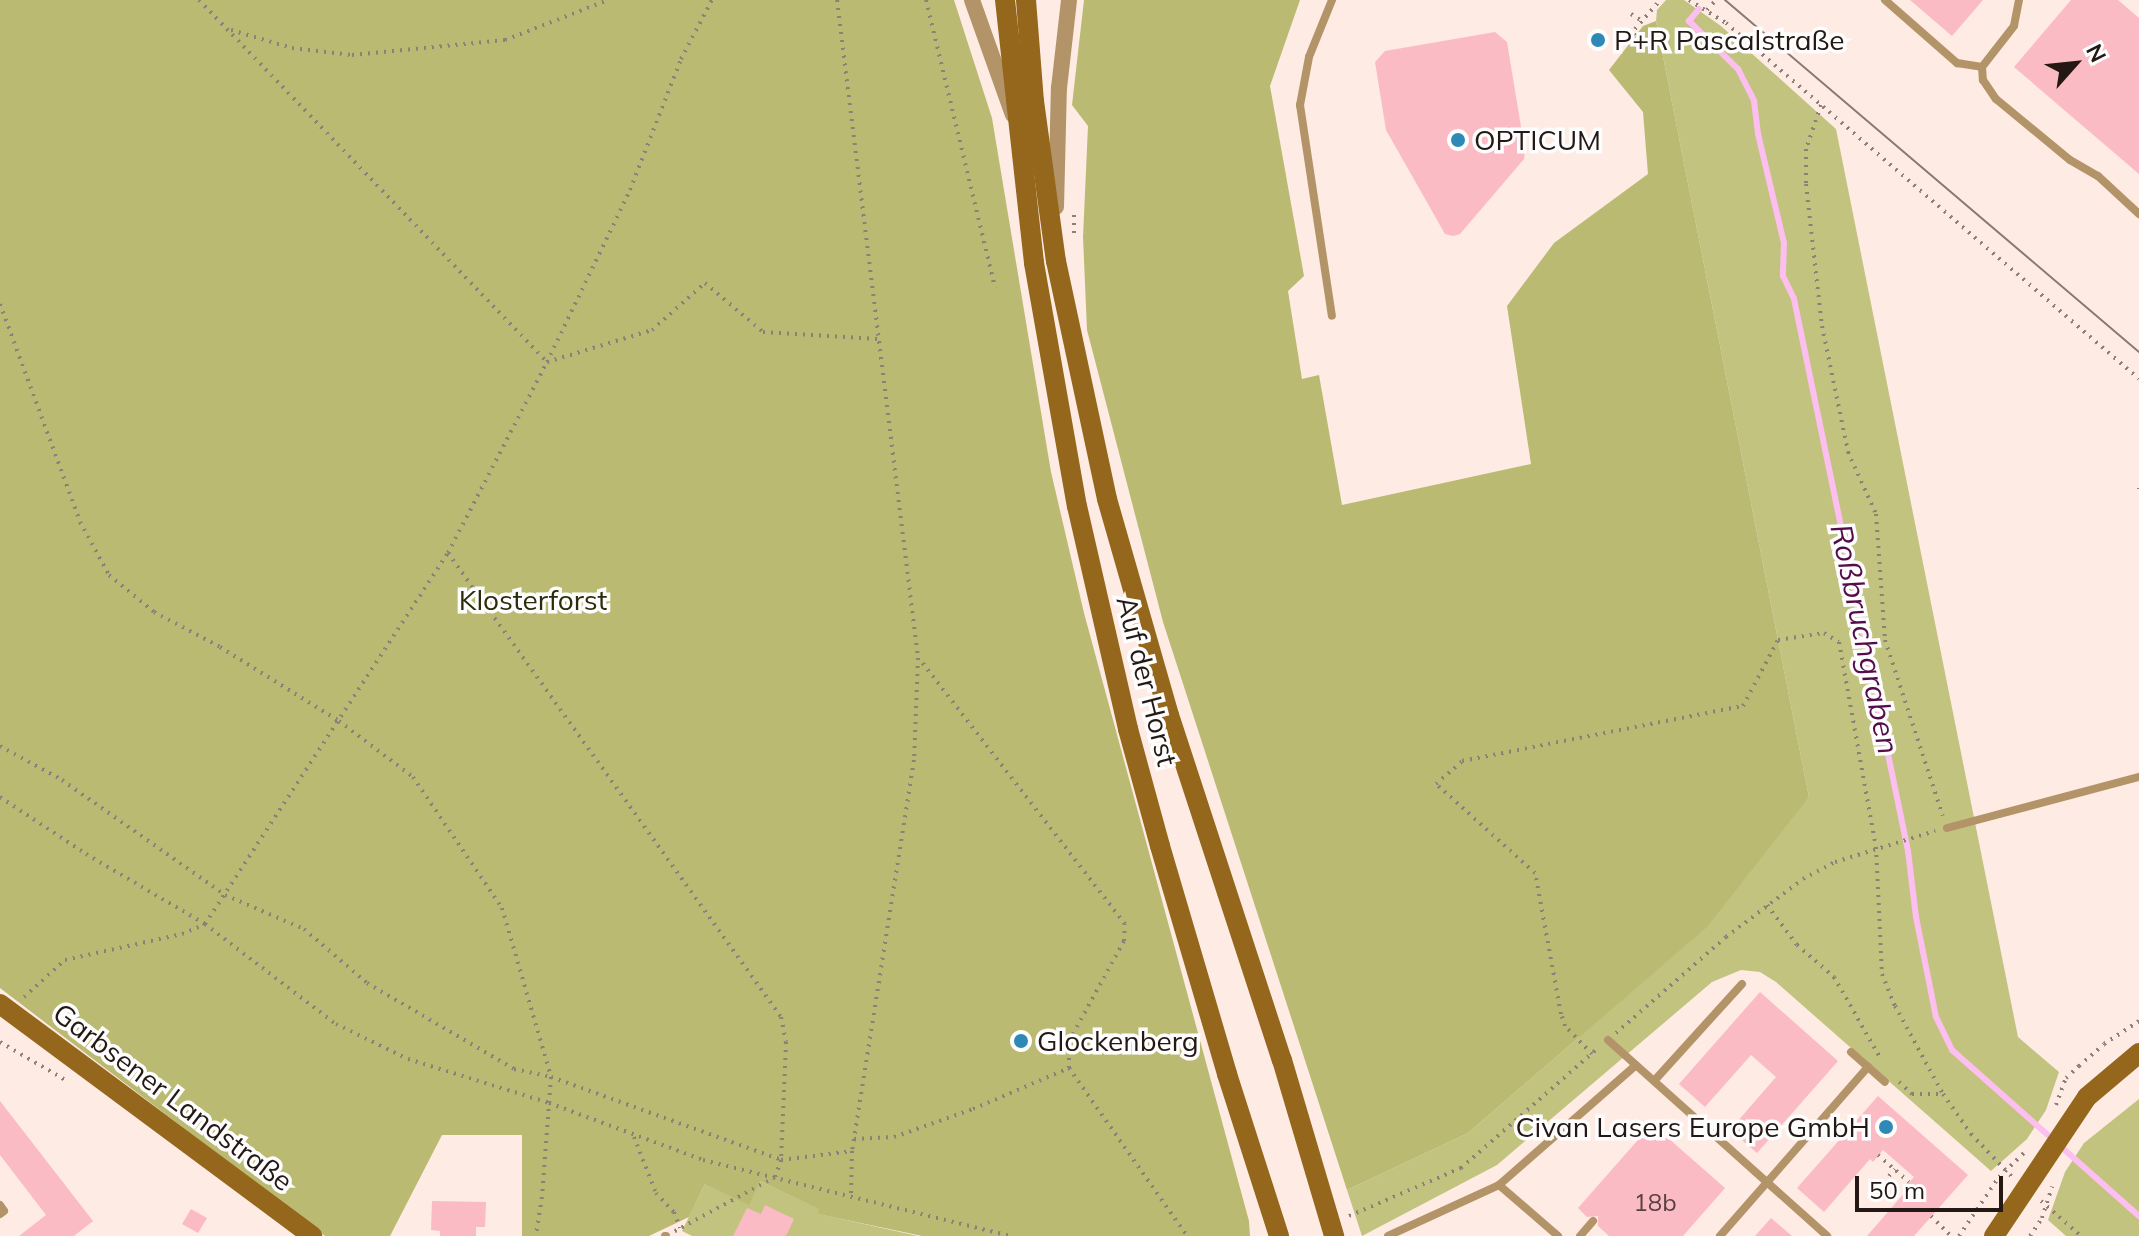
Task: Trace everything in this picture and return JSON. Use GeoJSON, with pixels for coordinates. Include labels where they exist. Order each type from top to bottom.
{"type":"FeatureCollection","features":[{"type":"Feature","properties":{"kind":"street","name":"Auf der Horst"},"geometry":{"type":"LineString","coordinates":[[972,0],[1016,125]]}},
{"type":"Feature","properties":{"kind":"street","name":"Auf der Horst"},"geometry":{"type":"LineString","coordinates":[[1005,0],[1016,125],[1056,401],[1128,729],[1227,1074],[1279,1236]]}},
{"type":"Feature","properties":{"kind":"street","name":"Auf der Horst"},"geometry":{"type":"LineString","coordinates":[[1026,0],[1034,101],[1056,261],[1082,394],[1134,600],[1282,1060],[1341,1231]]}},
{"type":"Feature","properties":{"kind":"street","name":"Auf der Horst"},"geometry":{"type":"LineString","coordinates":[[1056,261],[1058,104],[1069,0]]}},
{"type":"Feature","properties":{"kind":"street","name":"Garbsener Landstraße"},"geometry":{"type":"LineString","coordinates":[[4,1007],[312,1236]]}},
{"type":"Feature","properties":{"kind":"street"},"geometry":{"type":"LineString","coordinates":[[1994,1236],[2047,1143],[2093,1090],[2139,1053]]}},
{"type":"Feature","properties":{"kind":"lane"},"geometry":{"type":"LineString","coordinates":[[1332,0],[1309,57],[1300,105],[1332,316]]}},
{"type":"Feature","properties":{"kind":"lane"},"geometry":{"type":"LineString","coordinates":[[1885,0],[1957,63],[1982,67]]}},
{"type":"Feature","properties":{"kind":"lane"},"geometry":{"type":"LineString","coordinates":[[2019,0],[2014,26],[1982,67],[1983,80],[1996,99],[2070,160],[2098,176],[2139,214]]}},
{"type":"Feature","properties":{"kind":"lane"},"geometry":{"type":"LineString","coordinates":[[1947,828],[2139,777]]}},
{"type":"Feature","properties":{"kind":"lane"},"geometry":{"type":"LineString","coordinates":[[1654,1081],[1742,984]]}},
{"type":"Feature","properties":{"kind":"lane"},"geometry":{"type":"LineString","coordinates":[[1608,1040],[1827,1236]]}},
{"type":"Feature","properties":{"kind":"lane"},"geometry":{"type":"LineString","coordinates":[[1851,1052],[1885,1082]]}},
{"type":"Feature","properties":{"kind":"lane"},"geometry":{"type":"LineString","coordinates":[[1388,1236],[1499,1185],[1636,1065]]}},
{"type":"Feature","properties":{"kind":"lane"},"geometry":{"type":"LineString","coordinates":[[1720,1236],[1868,1067]]}},
{"type":"Feature","properties":{"kind":"lane"},"geometry":{"type":"LineString","coordinates":[[1499,1185],[1558,1236]]}},
{"type":"Feature","properties":{"kind":"lane"},"geometry":{"type":"LineString","coordinates":[[0,1205],[4,1211],[0,1214]]}},
{"type":"Feature","properties":{"kind":"lane"},"geometry":{"type":"LineString","coordinates":[[1580,1236],[1593,1221]]}},
{"type":"Feature","properties":{"kind":"path"},"geometry":{"type":"LineString","coordinates":[[199,0],[547,362]]}},
{"type":"Feature","properties":{"kind":"path"},"geometry":{"type":"LineString","coordinates":[[229,29],[292,48],[352,55],[505,40],[608,0]]}},
{"type":"Feature","properties":{"kind":"path"},"geometry":{"type":"LineString","coordinates":[[4,1007],[65,960],[182,934],[205,924],[448,553],[547,362],[630,190],[681,59],[712,0]]}},
{"type":"Feature","properties":{"kind":"path"},"geometry":{"type":"LineString","coordinates":[[837,0],[918,658],[908,803],[852,1151],[851,1195]]}},
{"type":"Feature","properties":{"kind":"path"},"geometry":{"type":"LineString","coordinates":[[926,0],[995,288]]}},
{"type":"Feature","properties":{"kind":"path"},"geometry":{"type":"LineString","coordinates":[[1638,43],[1635,29],[1660,0]]}},
{"type":"Feature","properties":{"kind":"path"},"geometry":{"type":"LineString","coordinates":[[1689,0],[1707,10],[1821,105],[2139,379]]}},
{"type":"Feature","properties":{"kind":"path"},"geometry":{"type":"LineString","coordinates":[[1707,10],[1714,1]]}},
{"type":"Feature","properties":{"kind":"path"},"geometry":{"type":"LineString","coordinates":[[1631,14],[1642,21]]}},
{"type":"Feature","properties":{"kind":"path"},"geometry":{"type":"LineString","coordinates":[[1821,105],[1806,149],[1806,184],[1822,326],[1848,452],[1872,499],[1876,514],[1885,640],[1915,722],[1947,828]]}},
{"type":"Feature","properties":{"kind":"path"},"geometry":{"type":"LineString","coordinates":[[1074,197],[1074,242]]}},
{"type":"Feature","properties":{"kind":"path"},"geometry":{"type":"LineString","coordinates":[[547,362],[652,330],[705,283],[763,332],[878,339]]}},
{"type":"Feature","properties":{"kind":"path"},"geometry":{"type":"LineString","coordinates":[[0,304],[80,522],[109,575],[154,612],[220,647],[339,721],[413,777],[502,908],[551,1077],[536,1236]]}},
{"type":"Feature","properties":{"kind":"path"},"geometry":{"type":"LineString","coordinates":[[448,553],[781,1017],[786,1042],[781,1160],[775,1177],[665,1236]]}},
{"type":"Feature","properties":{"kind":"path"},"geometry":{"type":"LineString","coordinates":[[1592,1054],[1565,1026],[1561,1014],[1535,873],[1436,784],[1462,761],[1743,706],[1778,640],[1824,633],[1839,642],[1876,847],[1882,974],[1901,1019],[1943,1094],[1971,1134],[2005,1170]]}},
{"type":"Feature","properties":{"kind":"path"},"geometry":{"type":"LineString","coordinates":[[918,658],[1125,924],[1124,941],[1069,1041],[1069,1068],[1187,1236]]}},
{"type":"Feature","properties":{"kind":"path"},"geometry":{"type":"LineString","coordinates":[[0,746],[62,780],[225,895],[304,929],[367,983],[514,1069],[551,1077],[781,1160],[852,1151]]}},
{"type":"Feature","properties":{"kind":"path"},"geometry":{"type":"LineString","coordinates":[[0,797],[86,854],[205,924],[336,1024],[408,1059],[549,1103],[703,1160],[1009,1236]]}},
{"type":"Feature","properties":{"kind":"path"},"geometry":{"type":"LineString","coordinates":[[1347,1216],[1461,1168],[1767,905],[1814,873],[1876,847],[1918,835]]}},
{"type":"Feature","properties":{"kind":"path"},"geometry":{"type":"LineString","coordinates":[[1767,905],[1797,945],[1834,977],[1884,1063]]}},
{"type":"Feature","properties":{"kind":"path"},"geometry":{"type":"LineString","coordinates":[[2053,1113],[2066,1078],[2104,1044],[2139,1021]]}},
{"type":"Feature","properties":{"kind":"path"},"geometry":{"type":"LineString","coordinates":[[854,1139],[894,1137],[973,1109],[1069,1068]]}},
{"type":"Feature","properties":{"kind":"path"},"geometry":{"type":"LineString","coordinates":[[1892,1074],[1912,1094],[1943,1094]]}},
{"type":"Feature","properties":{"kind":"path"},"geometry":{"type":"LineString","coordinates":[[629,1133],[637,1139],[656,1193],[674,1212],[680,1228]]}},
{"type":"Feature","properties":{"kind":"path"},"geometry":{"type":"LineString","coordinates":[[1959,1236],[2005,1170],[2047,1143]]}},
{"type":"Feature","properties":{"kind":"path"},"geometry":{"type":"LineString","coordinates":[[1887,1154],[1881,1157],[1909,1182]]}},
{"type":"Feature","properties":{"kind":"path"},"geometry":{"type":"LineString","coordinates":[[1889,1176],[1895,1169]]}},
{"type":"Feature","properties":{"kind":"path"},"geometry":{"type":"LineString","coordinates":[[2030,1236],[2046,1205],[2054,1180]]}},
{"type":"Feature","properties":{"kind":"path"},"geometry":{"type":"LineString","coordinates":[[1341,1231],[1347,1216],[1343,1202]]}},
{"type":"Feature","properties":{"kind":"path"},"geometry":{"type":"LineString","coordinates":[[2046,1205],[2081,1236]]}},
{"type":"Feature","properties":{"kind":"path"},"geometry":{"type":"LineString","coordinates":[[1931,1216],[1951,1236]]}},
{"type":"Feature","properties":{"kind":"shaded area"},"geometry":{"type":"Polygon","coordinates":[[[1666,0],[1684,0],[1721,26],[1836,129],[2018,1037],[2059,1072],[2046,1110],[2027,1139],[1991,1171],[1776,982],[1760,972],[1741,970],[1712,982],[1497,1165],[1362,1236],[1347,1190],[1468,1133],[1577,1039],[1809,797],[1656,21],[1657,10],[1666,0]]]}},
{"type":"Feature","properties":{"kind":"shaded area"},"geometry":{"type":"Polygon","coordinates":[[[2139,1099],[2139,1236],[2066,1236],[2048,1220],[2065,1172],[2084,1143],[2139,1099]]]}},
{"type":"Feature","properties":{"kind":"shaded area"},"geometry":{"type":"Polygon","coordinates":[[[760,1181],[820,1209],[819,1214],[918,1236],[692,1236],[682,1231],[705,1184],[760,1181]]]}},
{"type":"Feature","properties":{"kind":"green space","name":"Klosterforst"},"geometry":{"type":"Polygon","coordinates":[[[0,0],[954,0],[992,118],[1051,472],[1084,613],[1249,1221],[1250,1236],[922,1236],[818,1214],[819,1209],[760,1181],[749,1205],[705,1184],[689,1217],[649,1236],[522,1236],[522,1135],[442,1135],[390,1236],[325,1236],[0,988],[0,0]]]}},
{"type":"Feature","properties":{"kind":"green space"},"geometry":{"type":"Polygon","coordinates":[[[1084,0],[1300,0],[1270,86],[1304,276],[1288,291],[1302,379],[1319,375],[1342,505],[1531,464],[1507,306],[1554,243],[1648,174],[1643,112],[1609,70],[1643,26],[1656,21],[1809,797],[1707,927],[1468,1133],[1347,1190],[1163,622],[1087,330],[1083,237],[1088,126],[1072,105],[1084,0]]]}},
{"type":"Feature","properties":{"kind":"building"},"geometry":{"type":"Polygon","coordinates":[[[1910,0],[1983,0],[1952,36],[1910,0]]]}},
{"type":"Feature","properties":{"kind":"building"},"geometry":{"type":"Polygon","coordinates":[[[2071,0],[2118,0],[2139,18],[2139,174],[2014,67],[2071,0]]]}},
{"type":"Feature","properties":{"kind":"building","name":"OPTICUM"},"geometry":{"type":"Polygon","coordinates":[[[1495,32],[1507,42],[1524,159],[1460,234],[1453,236],[1445,234],[1386,130],[1375,62],[1385,51],[1495,32]]]}},
{"type":"Feature","properties":{"kind":"building"},"geometry":{"type":"Polygon","coordinates":[[[1760,992],[1838,1061],[1757,1153],[1730,1130],[1776,1077],[1751,1055],[1705,1107],[1679,1084],[1760,992]]]}},
{"type":"Feature","properties":{"kind":"building"},"geometry":{"type":"Polygon","coordinates":[[[1878,1096],[1968,1175],[1914,1236],[1867,1236],[1906,1191],[1903,1189],[1914,1177],[1883,1150],[1873,1162],[1870,1159],[1824,1212],[1797,1188],[1878,1096]]]}},
{"type":"Feature","properties":{"kind":"building"},"geometry":{"type":"Polygon","coordinates":[[[0,1101],[93,1221],[74,1236],[19,1236],[46,1215],[0,1155],[0,1101]]]}},
{"type":"Feature","properties":{"kind":"building"},"geometry":{"type":"Polygon","coordinates":[[[1652,1124],[1725,1188],[1683,1236],[1609,1236],[1598,1226],[1598,1216],[1587,1217],[1578,1208],[1652,1124]]]}},
{"type":"Feature","properties":{"kind":"building"},"geometry":{"type":"Polygon","coordinates":[[[432,1201],[486,1202],[485,1227],[476,1227],[476,1236],[440,1236],[440,1231],[431,1230],[432,1201]]]}},
{"type":"Feature","properties":{"kind":"building"},"geometry":{"type":"Polygon","coordinates":[[[765,1205],[794,1219],[786,1236],[733,1236],[747,1208],[761,1214],[765,1205]]]}},
{"type":"Feature","properties":{"kind":"building"},"geometry":{"type":"Polygon","coordinates":[[[191,1209],[207,1218],[198,1233],[182,1224],[191,1209]]]}},
{"type":"Feature","properties":{"kind":"building"},"geometry":{"type":"Polygon","coordinates":[[[1771,1218],[1792,1236],[1755,1236],[1771,1218]]]}},
{"type":"Feature","properties":{"kind":"waterway","name":"Roßbruchgraben"},"geometry":{"type":"LineString","coordinates":[[1699,9],[1689,21],[1738,69],[1754,101],[1758,134],[1784,243],[1783,276],[1794,299],[1908,851],[1916,917],[1936,1017],[1952,1050],[2139,1216]]}},
{"type":"Feature","properties":{"kind":"tram line"},"geometry":{"type":"LineString","coordinates":[[1725,0],[2139,352]]}},
{"type":"Feature","properties":{"kind":"place","name":"P+R Pascalstraße"},"geometry":{"type":"Point","coordinates":[1598,40]}},
{"type":"Feature","properties":{"kind":"place","name":"OPTICUM"},"geometry":{"type":"Point","coordinates":[1458,140]}},
{"type":"Feature","properties":{"kind":"place","name":"Glockenberg"},"geometry":{"type":"Point","coordinates":[1021,1041]}},
{"type":"Feature","properties":{"kind":"place","name":"Civan Lasers Europe GmbH"},"geometry":{"type":"Point","coordinates":[1886,1127]}}]}
